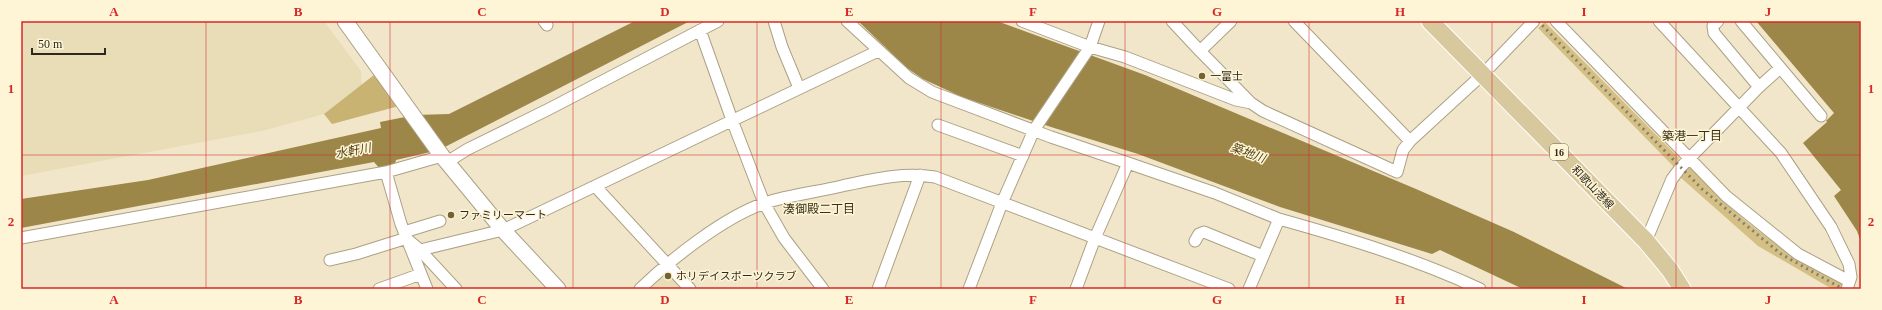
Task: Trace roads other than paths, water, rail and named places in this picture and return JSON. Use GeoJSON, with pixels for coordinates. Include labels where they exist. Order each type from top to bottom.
{"type":"FeatureCollection","features":[{"type":"Feature","properties":{"kind":"main road","name":"和歌山港線"},"geometry":{"type":"LineString","coordinates":[[1430,21],[1646,241],[1670,270],[1682,289]]}},
{"type":"Feature","properties":{"kind":"street"},"geometry":{"type":"LineString","coordinates":[[346,21],[443,157],[503,230],[558,289]]}},
{"type":"Feature","properties":{"kind":"street"},"geometry":{"type":"LineString","coordinates":[[21,238],[386,172],[443,157],[468,149],[549,110],[718,21]]}},
{"type":"Feature","properties":{"kind":"street"},"geometry":{"type":"LineString","coordinates":[[774,21],[782,47],[799,88]]}},
{"type":"Feature","properties":{"kind":"street"},"geometry":{"type":"LineString","coordinates":[[847,21],[909,78],[932,92],[1036,127],[1128,163],[1215,193],[1279,219],[1379,249],[1453,276],[1480,289]]}},
{"type":"Feature","properties":{"kind":"street"},"geometry":{"type":"LineString","coordinates":[[1022,21],[1088,49],[1125,57],[1236,100],[1251,103]]}},
{"type":"Feature","properties":{"kind":"street"},"geometry":{"type":"LineString","coordinates":[[969,289],[1002,203],[1036,127],[1088,49],[1099,21]]}},
{"type":"Feature","properties":{"kind":"street"},"geometry":{"type":"LineString","coordinates":[[1172,21],[1251,103],[1263,111],[1397,172],[1403,150],[1410,141],[1482,74],[1534,21]]}},
{"type":"Feature","properties":{"kind":"street"},"geometry":{"type":"LineString","coordinates":[[1200,50],[1231,21]]}},
{"type":"Feature","properties":{"kind":"street"},"geometry":{"type":"LineString","coordinates":[[1294,21],[1410,141]]}},
{"type":"Feature","properties":{"kind":"street"},"geometry":{"type":"LineString","coordinates":[[1556,21],[1726,196],[1798,254],[1848,285],[1851,271],[1849,264],[1831,227],[1782,153],[1659,21]]}},
{"type":"Feature","properties":{"kind":"street"},"geometry":{"type":"LineString","coordinates":[[1718,21],[1713,26],[1714,33],[1759,88]]}},
{"type":"Feature","properties":{"kind":"street"},"geometry":{"type":"LineString","coordinates":[[1741,21],[1821,116]]}},
{"type":"Feature","properties":{"kind":"street"},"geometry":{"type":"LineString","coordinates":[[700,30],[732,120],[764,203],[784,238],[822,289]]}},
{"type":"Feature","properties":{"kind":"street"},"geometry":{"type":"LineString","coordinates":[[420,250],[503,230],[878,51]]}},
{"type":"Feature","properties":{"kind":"street"},"geometry":{"type":"LineString","coordinates":[[1646,241],[1672,179],[1689,159],[1780,68]]}},
{"type":"Feature","properties":{"kind":"street"},"geometry":{"type":"LineString","coordinates":[[938,125],[1023,156]]}},
{"type":"Feature","properties":{"kind":"street"},"geometry":{"type":"LineString","coordinates":[[1076,289],[1095,238],[1128,163]]}},
{"type":"Feature","properties":{"kind":"street"},"geometry":{"type":"LineString","coordinates":[[386,172],[406,237],[427,289]]}},
{"type":"Feature","properties":{"kind":"street"},"geometry":{"type":"LineString","coordinates":[[878,289],[920,175]]}},
{"type":"Feature","properties":{"kind":"street"},"geometry":{"type":"LineString","coordinates":[[640,289],[667,264],[727,222],[764,203],[891,176],[920,175],[935,177],[1229,289]]}},
{"type":"Feature","properties":{"kind":"street"},"geometry":{"type":"LineString","coordinates":[[594,186],[690,289]]}},
{"type":"Feature","properties":{"kind":"street"},"geometry":{"type":"LineString","coordinates":[[1249,289],[1279,219]]}},
{"type":"Feature","properties":{"kind":"street"},"geometry":{"type":"LineString","coordinates":[[330,260],[356,254],[406,237],[440,221]]}},
{"type":"Feature","properties":{"kind":"street"},"geometry":{"type":"LineString","coordinates":[[1195,241],[1199,234],[1204,232],[1263,256]]}},
{"type":"Feature","properties":{"kind":"street"},"geometry":{"type":"LineString","coordinates":[[406,237],[456,289]]}},
{"type":"Feature","properties":{"kind":"street"},"geometry":{"type":"LineString","coordinates":[[379,289],[421,274]]}},
{"type":"Feature","properties":{"kind":"water","name":"水軒川"},"geometry":{"type":"Polygon","coordinates":[[[635,21],[690,21],[439,150],[396,160],[394,167],[380,169],[374,162],[21,228],[21,199],[148,180],[381,128],[380,122],[415,115],[449,114],[635,21]]]}},
{"type":"Feature","properties":{"kind":"water","name":"築地川"},"geometry":{"type":"Polygon","coordinates":[[[858,21],[997,21],[1145,75],[1416,189],[1514,232],[1628,289],[1523,289],[1440,250],[1432,254],[1280,207],[1138,154],[962,97],[923,79],[907,68],[858,21]]]}},
{"type":"Feature","properties":{"kind":"water"},"geometry":{"type":"Polygon","coordinates":[[[1756,21],[1861,21],[1861,242],[1857,231],[1834,196],[1841,190],[1803,143],[1827,122],[1826,121],[1834,113],[1756,21]]]}},
{"type":"Feature","properties":{"kind":"railway"},"geometry":{"type":"LineString","coordinates":[[1538,21],[1702,189],[1781,254],[1843,289]]}},
{"type":"Feature","properties":{"kind":"place","name":"一富士"},"geometry":{"type":"Point","coordinates":[1202,76]}},
{"type":"Feature","properties":{"kind":"place","name":"ファミリーマート"},"geometry":{"type":"Point","coordinates":[451,215]}},
{"type":"Feature","properties":{"kind":"place","name":"ホリデイスポーツクラブ"},"geometry":{"type":"Point","coordinates":[668,276]}},
{"type":"Feature","properties":{"kind":"district","name":"築港一丁目"},"geometry":{"type":"Point","coordinates":[1692,136]}},
{"type":"Feature","properties":{"kind":"district","name":"湊御殿二丁目"},"geometry":{"type":"Point","coordinates":[819,209]}}]}
